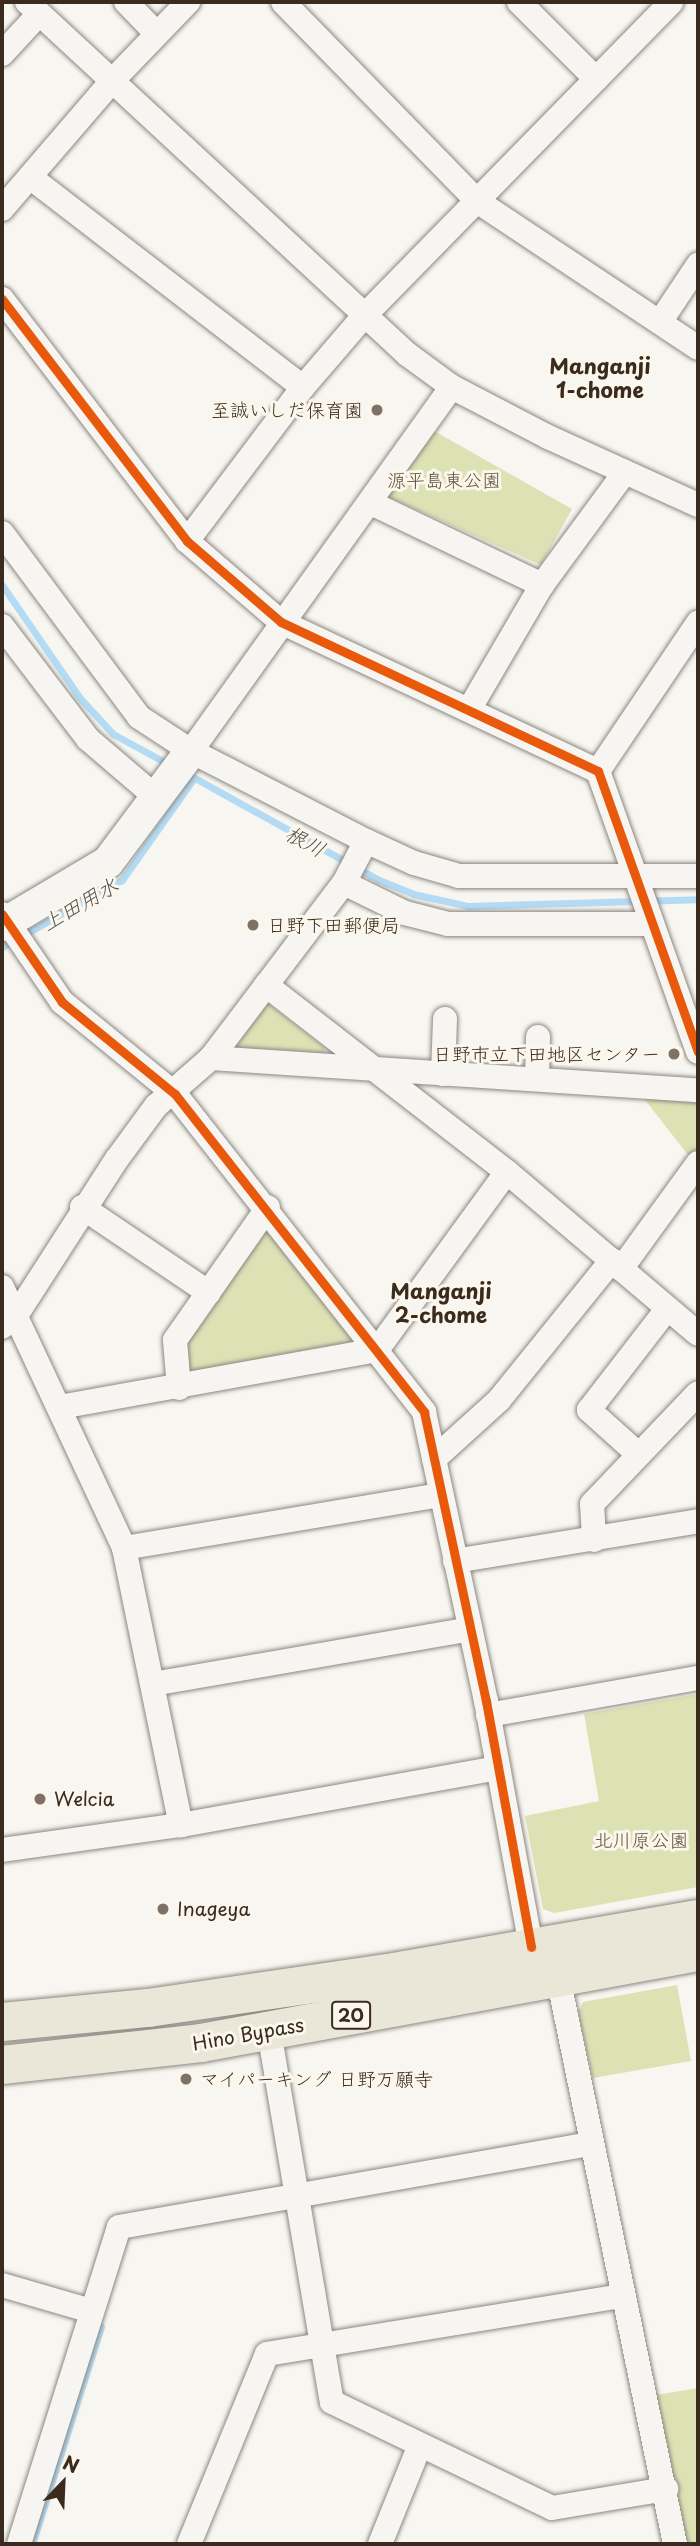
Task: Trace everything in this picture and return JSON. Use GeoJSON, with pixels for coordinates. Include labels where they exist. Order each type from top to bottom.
{"type":"FeatureCollection","features":[{"type":"Feature","properties":{"kind":"highway","name":"Hino Bypass"},"geometry":{"type":"LineString","coordinates":[[2,2022],[148,2008],[698,1919]]}},
{"type":"Feature","properties":{"kind":"highway","name":"Hino Bypass"},"geometry":{"type":"LineString","coordinates":[[2,2065],[96,2057],[269,2031],[698,1952]]}},
{"type":"Feature","properties":{"kind":"street"},"geometry":{"type":"LineString","coordinates":[[126,2],[156,33]]}},
{"type":"Feature","properties":{"kind":"street"},"geometry":{"type":"LineString","coordinates":[[3,206],[112,81],[188,2]]}},
{"type":"Feature","properties":{"kind":"street"},"geometry":{"type":"LineString","coordinates":[[283,2],[477,201],[698,348]]}},
{"type":"Feature","properties":{"kind":"street"},"geometry":{"type":"LineString","coordinates":[[519,2],[596,79]]}},
{"type":"Feature","properties":{"kind":"street"},"geometry":{"type":"LineString","coordinates":[[187,541],[303,387],[364,316],[671,2]]}},
{"type":"Feature","properties":{"kind":"street"},"geometry":{"type":"LineString","coordinates":[[2,54],[33,8],[364,316],[452,387],[698,505]]}},
{"type":"Feature","properties":{"kind":"street"},"geometry":{"type":"LineString","coordinates":[[30,177],[303,387]]}},
{"type":"Feature","properties":{"kind":"street"},"geometry":{"type":"LineString","coordinates":[[660,322],[698,265]]}},
{"type":"Feature","properties":{"kind":"street"},"geometry":{"type":"LineString","coordinates":[[2,299],[187,541],[281,622],[470,708],[598,771],[651,919],[690,1007],[698,1052]]}},
{"type":"Feature","properties":{"kind":"street"},"geometry":{"type":"LineString","coordinates":[[452,387],[371,503],[281,622],[191,751],[108,862],[9,926],[62,1002],[175,1094],[244,1187],[268,1207],[424,1412],[488,1715],[531,1947]]}},
{"type":"Feature","properties":{"kind":"street"},"geometry":{"type":"LineString","coordinates":[[470,708],[542,584],[625,472]]}},
{"type":"Feature","properties":{"kind":"street"},"geometry":{"type":"LineString","coordinates":[[371,503],[542,584]]}},
{"type":"Feature","properties":{"kind":"street"},"geometry":{"type":"LineString","coordinates":[[2,533],[139,717],[191,751],[366,841],[414,863],[459,876],[638,882],[698,876]]}},
{"type":"Feature","properties":{"kind":"street"},"geometry":{"type":"LineString","coordinates":[[598,771],[698,623]]}},
{"type":"Feature","properties":{"kind":"street"},"geometry":{"type":"LineString","coordinates":[[2,626],[88,739],[156,797]]}},
{"type":"Feature","properties":{"kind":"street"},"geometry":{"type":"LineString","coordinates":[[9,1320],[82,1207],[156,1106],[175,1094],[211,1058],[344,883],[366,841]]}},
{"type":"Feature","properties":{"kind":"street"},"geometry":{"type":"LineString","coordinates":[[344,883],[405,913],[447,924],[651,919]]}},
{"type":"Feature","properties":{"kind":"street"},"geometry":{"type":"LineString","coordinates":[[266,985],[507,1172],[698,1334]]}},
{"type":"Feature","properties":{"kind":"street"},"geometry":{"type":"LineString","coordinates":[[443,1074],[445,1019]]}},
{"type":"Feature","properties":{"kind":"street"},"geometry":{"type":"LineString","coordinates":[[537,1079],[538,1037]]}},
{"type":"Feature","properties":{"kind":"street"},"geometry":{"type":"LineString","coordinates":[[211,1058],[698,1090]]}},
{"type":"Feature","properties":{"kind":"street"},"geometry":{"type":"LineString","coordinates":[[434,1459],[499,1400],[616,1264],[698,1163]]}},
{"type":"Feature","properties":{"kind":"street"},"geometry":{"type":"LineString","coordinates":[[60,1407],[179,1388],[377,1350],[507,1172]]}},
{"type":"Feature","properties":{"kind":"street"},"geometry":{"type":"LineString","coordinates":[[82,1207],[209,1293]]}},
{"type":"Feature","properties":{"kind":"street"},"geometry":{"type":"LineString","coordinates":[[179,1388],[175,1340],[268,1207]]}},
{"type":"Feature","properties":{"kind":"street"},"geometry":{"type":"LineString","coordinates":[[2,1287],[9,1320],[60,1407],[124,1548],[181,1825]]}},
{"type":"Feature","properties":{"kind":"street"},"geometry":{"type":"LineString","coordinates":[[638,1454],[589,1410],[667,1309]]}},
{"type":"Feature","properties":{"kind":"street"},"geometry":{"type":"LineString","coordinates":[[594,1540],[592,1504],[698,1393]]}},
{"type":"Feature","properties":{"kind":"street"},"geometry":{"type":"LineString","coordinates":[[124,1548],[440,1495]]}},
{"type":"Feature","properties":{"kind":"street"},"geometry":{"type":"LineString","coordinates":[[455,1561],[698,1521]]}},
{"type":"Feature","properties":{"kind":"street"},"geometry":{"type":"LineString","coordinates":[[153,1684],[470,1629]]}},
{"type":"Feature","properties":{"kind":"street"},"geometry":{"type":"LineString","coordinates":[[488,1715],[698,1678]]}},
{"type":"Feature","properties":{"kind":"street"},"geometry":{"type":"LineString","coordinates":[[2,1850],[181,1825],[498,1768]]}},
{"type":"Feature","properties":{"kind":"street"},"geometry":{"type":"LineString","coordinates":[[558,1977],[623,2296],[666,2489],[675,2544]]}},
{"type":"Feature","properties":{"kind":"street"},"geometry":{"type":"LineString","coordinates":[[269,2031],[299,2194],[332,2402],[552,2508],[666,2489]]}},
{"type":"Feature","properties":{"kind":"street"},"geometry":{"type":"LineString","coordinates":[[19,2544],[119,2227],[591,2144]]}},
{"type":"Feature","properties":{"kind":"street"},"geometry":{"type":"LineString","coordinates":[[2,2285],[91,2311]]}},
{"type":"Feature","properties":{"kind":"street"},"geometry":{"type":"LineString","coordinates":[[189,2544],[267,2354],[623,2296]]}},
{"type":"Feature","properties":{"kind":"street"},"geometry":{"type":"LineString","coordinates":[[380,2544],[420,2445]]}},
{"type":"Feature","properties":{"kind":"green space","name":"源平島東公園"},"geometry":{"type":"Polygon","coordinates":[[[429,428],[572,509],[541,565],[384,495],[429,428]]]}},
{"type":"Feature","properties":{"kind":"green space"},"geometry":{"type":"Polygon","coordinates":[[[267,1003],[325,1048],[324,1055],[235,1048],[267,1003]]]}},
{"type":"Feature","properties":{"kind":"green space"},"geometry":{"type":"Polygon","coordinates":[[[698,1090],[698,1163],[695,1164],[642,1096],[698,1090]]]}},
{"type":"Feature","properties":{"kind":"green space"},"geometry":{"type":"Polygon","coordinates":[[[268,1207],[377,1350],[179,1388],[175,1340],[268,1207]]]}},
{"type":"Feature","properties":{"kind":"green space","name":"北川原公園"},"geometry":{"type":"Polygon","coordinates":[[[698,1694],[698,1887],[554,1913],[543,1909],[525,1816],[599,1801],[584,1714],[698,1694]]]}},
{"type":"Feature","properties":{"kind":"green space"},"geometry":{"type":"Polygon","coordinates":[[[677,1985],[691,2061],[593,2078],[578,2012],[583,2002],[677,1985]]]}},
{"type":"Feature","properties":{"kind":"green space"},"geometry":{"type":"Polygon","coordinates":[[[698,2388],[698,2544],[685,2544],[656,2395],[698,2388]]]}},
{"type":"Feature","properties":{"kind":"waterway","name":"根川"},"geometry":{"type":"LineString","coordinates":[[2,585],[80,698],[113,734],[170,765]]}},
{"type":"Feature","properties":{"kind":"waterway","name":"根川"},"geometry":{"type":"LineString","coordinates":[[184,772],[379,880],[413,894],[468,906],[698,899]]}},
{"type":"Feature","properties":{"kind":"waterway","name":"上田用水"},"geometry":{"type":"LineString","coordinates":[[2,947],[122,880],[194,778]]}},
{"type":"Feature","properties":{"kind":"waterway"},"geometry":{"type":"LineString","coordinates":[[32,2544],[101,2327]]}},
{"type":"Feature","properties":{"kind":"cycle path"},"geometry":{"type":"LineString","coordinates":[[2,299],[187,541],[281,622],[598,771],[698,1052]]}},
{"type":"Feature","properties":{"kind":"cycle path"},"geometry":{"type":"LineString","coordinates":[[2,914],[62,1002],[175,1094],[424,1412],[486,1701],[531,1947]]}},
{"type":"Feature","properties":{"kind":"place","name":"至誠いしだ保育園"},"geometry":{"type":"Point","coordinates":[377,410]}},
{"type":"Feature","properties":{"kind":"place","name":"日野下田郵便局"},"geometry":{"type":"Point","coordinates":[253,925]}},
{"type":"Feature","properties":{"kind":"place","name":"日野市立下田地区センター"},"geometry":{"type":"Point","coordinates":[674,1054]}},
{"type":"Feature","properties":{"kind":"place","name":"Welcia"},"geometry":{"type":"Point","coordinates":[40,1799]}},
{"type":"Feature","properties":{"kind":"place","name":"Inageya"},"geometry":{"type":"Point","coordinates":[163,1909]}},
{"type":"Feature","properties":{"kind":"place","name":"マイパーキング 日野万願寺"},"geometry":{"type":"Point","coordinates":[186,2079]}},
{"type":"Feature","properties":{"kind":"district","name":"Manganji 1-chome"},"geometry":{"type":"Point","coordinates":[600,377]}},
{"type":"Feature","properties":{"kind":"district","name":"Manganji 2-chome"},"geometry":{"type":"Point","coordinates":[441,1302]}}]}
